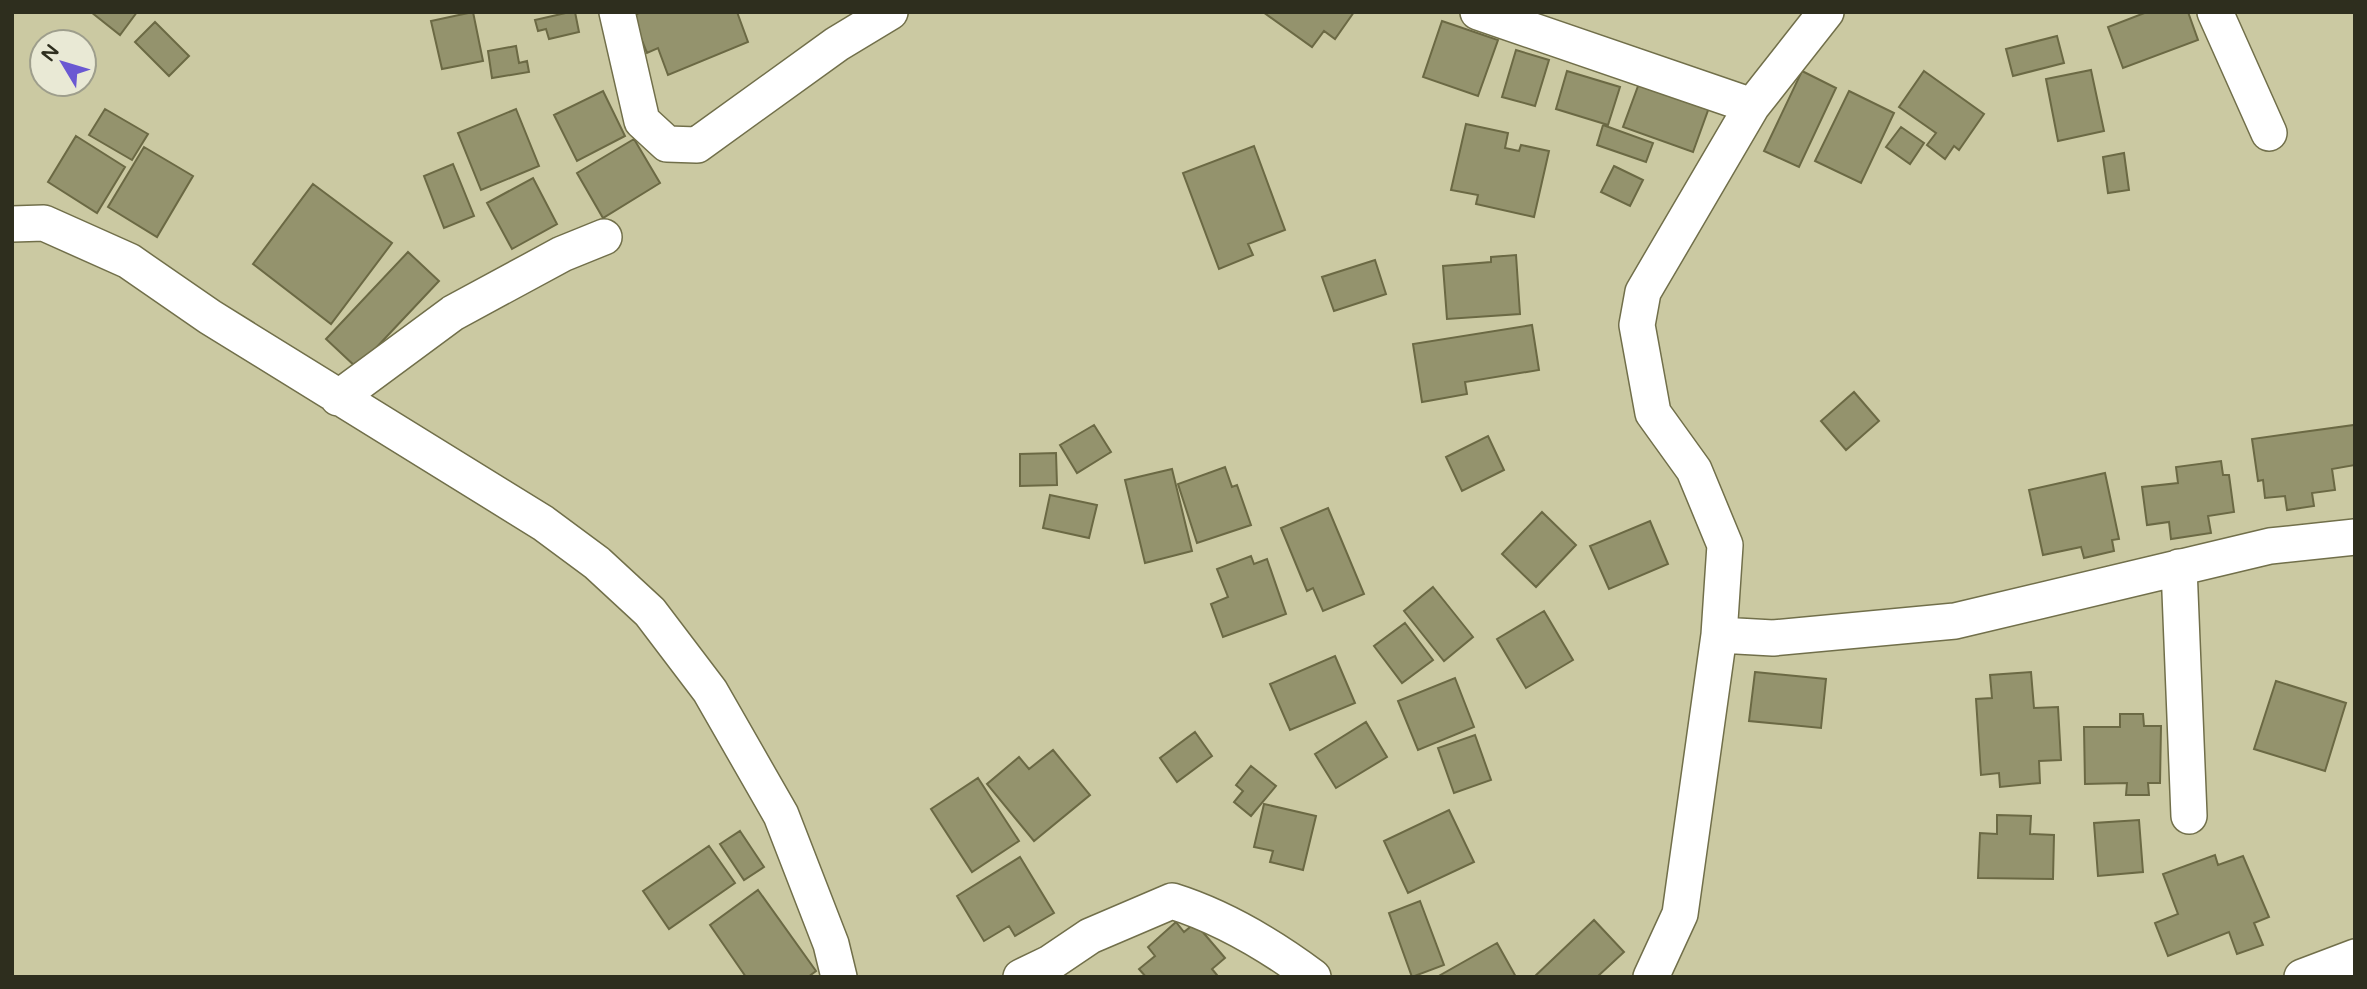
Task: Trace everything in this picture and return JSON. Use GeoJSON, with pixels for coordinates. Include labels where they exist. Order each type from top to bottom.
{"type":"FeatureCollection","features":[{"type":"Feature","properties":{"kind":"street"},"geometry":{"type":"LineString","coordinates":[[617,12],[642,121],[667,144],[697,145],[837,44],[890,12]]}},
{"type":"Feature","properties":{"kind":"street"},"geometry":{"type":"LineString","coordinates":[[1478,12],[1752,106]]}},
{"type":"Feature","properties":{"kind":"street"},"geometry":{"type":"LineString","coordinates":[[1651,977],[1680,914],[1719,635],[1725,545],[1694,470],[1653,413],[1637,326],[1643,292],[1752,106],[1826,12]]}},
{"type":"Feature","properties":{"kind":"street"},"geometry":{"type":"LineString","coordinates":[[2215,12],[2269,133]]}},
{"type":"Feature","properties":{"kind":"street"},"geometry":{"type":"LineString","coordinates":[[12,224],[44,223],[129,261],[210,317],[543,523],[597,563],[650,612],[710,691],[781,815],[831,944],[839,977]]}},
{"type":"Feature","properties":{"kind":"street"},"geometry":{"type":"LineString","coordinates":[[338,398],[453,313],[562,254],[604,237]]}},
{"type":"Feature","properties":{"kind":"street"},"geometry":{"type":"LineString","coordinates":[[1719,635],[1773,638],[1955,621],[2270,546],[2355,537]]}},
{"type":"Feature","properties":{"kind":"street"},"geometry":{"type":"LineString","coordinates":[[2179,567],[2189,816]]}},
{"type":"Feature","properties":{"kind":"street"},"geometry":{"type":"LineString","coordinates":[[1043,972],[1090,936],[1172,901],[1195,908],[1274,948],[1313,977]]}},
{"type":"Feature","properties":{"kind":"street"},"geometry":{"type":"LineString","coordinates":[[2302,977],[2355,957]]}},
{"type":"Feature","properties":{"kind":"building"},"geometry":{"type":"Polygon","coordinates":[[[91,12],[137,12],[120,35],[91,12]]]}},
{"type":"Feature","properties":{"kind":"building"},"geometry":{"type":"Polygon","coordinates":[[[473,12],[483,61],[442,69],[431,21],[473,12]]]}},
{"type":"Feature","properties":{"kind":"building"},"geometry":{"type":"Polygon","coordinates":[[[575,12],[579,32],[549,39],[546,29],[538,31],[535,20],[575,12]]]}},
{"type":"Feature","properties":{"kind":"building"},"geometry":{"type":"Polygon","coordinates":[[[641,12],[737,12],[748,42],[668,75],[658,48],[647,53],[632,16],[641,12]]]}},
{"type":"Feature","properties":{"kind":"building"},"geometry":{"type":"Polygon","coordinates":[[[1263,12],[1354,12],[1335,39],[1324,31],[1312,47],[1263,12]]]}},
{"type":"Feature","properties":{"kind":"building"},"geometry":{"type":"Polygon","coordinates":[[[2147,12],[2188,12],[2198,40],[2123,68],[2108,27],[2147,12]]]}},
{"type":"Feature","properties":{"kind":"building"},"geometry":{"type":"Polygon","coordinates":[[[1442,21],[1498,40],[1478,96],[1423,77],[1442,21]]]}},
{"type":"Feature","properties":{"kind":"building"},"geometry":{"type":"Polygon","coordinates":[[[155,22],[189,56],[169,76],[135,42],[155,22]]]}},
{"type":"Feature","properties":{"kind":"building"},"geometry":{"type":"Polygon","coordinates":[[[2057,36],[2064,63],[2013,76],[2006,49],[2057,36]]]}},
{"type":"Feature","properties":{"kind":"building"},"geometry":{"type":"Polygon","coordinates":[[[516,46],[519,63],[527,61],[529,72],[492,78],[488,51],[516,46]]]}},
{"type":"Feature","properties":{"kind":"building"},"geometry":{"type":"Polygon","coordinates":[[[1516,50],[1549,60],[1535,106],[1502,97],[1516,50]]]}},
{"type":"Feature","properties":{"kind":"building"},"geometry":{"type":"Polygon","coordinates":[[[2091,70],[2104,131],[2058,141],[2046,79],[2091,70]]]}},
{"type":"Feature","properties":{"kind":"building"},"geometry":{"type":"Polygon","coordinates":[[[1567,71],[1620,87],[1608,125],[1556,109],[1567,71]]]}},
{"type":"Feature","properties":{"kind":"building"},"geometry":{"type":"Polygon","coordinates":[[[1802,71],[1836,88],[1799,167],[1764,151],[1802,71]]]}},
{"type":"Feature","properties":{"kind":"building"},"geometry":{"type":"Polygon","coordinates":[[[1924,71],[1984,114],[1959,150],[1954,146],[1945,159],[1927,145],[1936,133],[1899,107],[1924,71]]]}},
{"type":"Feature","properties":{"kind":"building"},"geometry":{"type":"Polygon","coordinates":[[[1641,78],[1711,102],[1693,152],[1623,127],[1641,78]]]}},
{"type":"Feature","properties":{"kind":"building"},"geometry":{"type":"Polygon","coordinates":[[[603,91],[625,136],[577,161],[554,115],[603,91]]]}},
{"type":"Feature","properties":{"kind":"building"},"geometry":{"type":"Polygon","coordinates":[[[1849,91],[1894,113],[1861,183],[1815,161],[1849,91]]]}},
{"type":"Feature","properties":{"kind":"building"},"geometry":{"type":"Polygon","coordinates":[[[105,109],[148,134],[132,160],[89,135],[105,109]]]}},
{"type":"Feature","properties":{"kind":"building"},"geometry":{"type":"Polygon","coordinates":[[[516,109],[539,166],[481,190],[458,133],[516,109]]]}},
{"type":"Feature","properties":{"kind":"building"},"geometry":{"type":"Polygon","coordinates":[[[1466,124],[1508,133],[1505,148],[1519,151],[1521,145],[1549,151],[1534,217],[1476,204],[1478,195],[1451,190],[1466,124]]]}},
{"type":"Feature","properties":{"kind":"building"},"geometry":{"type":"Polygon","coordinates":[[[1603,125],[1653,143],[1646,162],[1597,145],[1603,125]]]}},
{"type":"Feature","properties":{"kind":"building"},"geometry":{"type":"Polygon","coordinates":[[[1901,127],[1924,143],[1910,164],[1886,147],[1901,127]]]}},
{"type":"Feature","properties":{"kind":"building"},"geometry":{"type":"Polygon","coordinates":[[[76,136],[125,167],[97,213],[48,182],[76,136]]]}},
{"type":"Feature","properties":{"kind":"building"},"geometry":{"type":"Polygon","coordinates":[[[634,139],[660,183],[603,218],[577,173],[634,139]]]}},
{"type":"Feature","properties":{"kind":"building"},"geometry":{"type":"Polygon","coordinates":[[[1254,146],[1285,230],[1248,244],[1253,255],[1219,269],[1183,173],[1254,146]]]}},
{"type":"Feature","properties":{"kind":"building"},"geometry":{"type":"Polygon","coordinates":[[[144,147],[193,176],[157,237],[108,207],[144,147]]]}},
{"type":"Feature","properties":{"kind":"building"},"geometry":{"type":"Polygon","coordinates":[[[2124,153],[2129,190],[2108,193],[2103,157],[2124,153]]]}},
{"type":"Feature","properties":{"kind":"building"},"geometry":{"type":"Polygon","coordinates":[[[453,164],[474,216],[444,228],[424,176],[453,164]]]}},
{"type":"Feature","properties":{"kind":"building"},"geometry":{"type":"Polygon","coordinates":[[[1614,166],[1643,180],[1630,206],[1601,192],[1614,166]]]}},
{"type":"Feature","properties":{"kind":"building"},"geometry":{"type":"Polygon","coordinates":[[[533,178],[557,224],[512,249],[487,203],[533,178]]]}},
{"type":"Feature","properties":{"kind":"building"},"geometry":{"type":"Polygon","coordinates":[[[313,184],[392,243],[331,324],[253,264],[313,184]]]}},
{"type":"Feature","properties":{"kind":"building"},"geometry":{"type":"Polygon","coordinates":[[[408,252],[439,281],[357,368],[326,339],[408,252]]]}},
{"type":"Feature","properties":{"kind":"building"},"geometry":{"type":"Polygon","coordinates":[[[1516,255],[1520,314],[1447,319],[1443,266],[1491,262],[1491,257],[1516,255]]]}},
{"type":"Feature","properties":{"kind":"building"},"geometry":{"type":"Polygon","coordinates":[[[1375,260],[1386,294],[1334,311],[1322,277],[1375,260]]]}},
{"type":"Feature","properties":{"kind":"building"},"geometry":{"type":"Polygon","coordinates":[[[1532,325],[1539,370],[1465,382],[1467,394],[1422,402],[1413,344],[1532,325]]]}},
{"type":"Feature","properties":{"kind":"building"},"geometry":{"type":"Polygon","coordinates":[[[1854,392],[1879,421],[1846,450],[1821,421],[1854,392]]]}},
{"type":"Feature","properties":{"kind":"building"},"geometry":{"type":"Polygon","coordinates":[[[1094,425],[1111,452],[1077,473],[1060,445],[1094,425]]]}},
{"type":"Feature","properties":{"kind":"building"},"geometry":{"type":"Polygon","coordinates":[[[2354,425],[2355,465],[2332,469],[2335,490],[2312,493],[2314,506],[2287,510],[2285,496],[2265,498],[2263,480],[2258,481],[2252,439],[2354,425]]]}},
{"type":"Feature","properties":{"kind":"building"},"geometry":{"type":"Polygon","coordinates":[[[1488,436],[1504,470],[1462,491],[1446,457],[1488,436]]]}},
{"type":"Feature","properties":{"kind":"building"},"geometry":{"type":"Polygon","coordinates":[[[1056,453],[1057,485],[1020,486],[1020,454],[1056,453]]]}},
{"type":"Feature","properties":{"kind":"building"},"geometry":{"type":"Polygon","coordinates":[[[2221,461],[2223,475],[2229,475],[2234,512],[2208,516],[2211,533],[2171,539],[2169,522],[2147,525],[2142,487],[2178,483],[2176,467],[2221,461]]]}},
{"type":"Feature","properties":{"kind":"building"},"geometry":{"type":"Polygon","coordinates":[[[1225,467],[1232,487],[1237,485],[1251,525],[1197,543],[1178,484],[1225,467]]]}},
{"type":"Feature","properties":{"kind":"building"},"geometry":{"type":"Polygon","coordinates":[[[1172,469],[1192,551],[1145,563],[1125,480],[1172,469]]]}},
{"type":"Feature","properties":{"kind":"building"},"geometry":{"type":"Polygon","coordinates":[[[2105,473],[2119,539],[2112,540],[2114,551],[2084,558],[2081,547],[2043,555],[2029,490],[2105,473]]]}},
{"type":"Feature","properties":{"kind":"building"},"geometry":{"type":"Polygon","coordinates":[[[1050,495],[1097,505],[1089,538],[1043,528],[1050,495]]]}},
{"type":"Feature","properties":{"kind":"building"},"geometry":{"type":"Polygon","coordinates":[[[1328,508],[1364,594],[1323,611],[1313,588],[1307,591],[1281,528],[1328,508]]]}},
{"type":"Feature","properties":{"kind":"building"},"geometry":{"type":"Polygon","coordinates":[[[1542,512],[1576,545],[1536,587],[1502,554],[1542,512]]]}},
{"type":"Feature","properties":{"kind":"building"},"geometry":{"type":"Polygon","coordinates":[[[1650,521],[1668,564],[1609,589],[1590,546],[1650,521]]]}},
{"type":"Feature","properties":{"kind":"building"},"geometry":{"type":"Polygon","coordinates":[[[1251,556],[1254,564],[1267,559],[1286,614],[1223,637],[1211,604],[1228,597],[1217,569],[1251,556]]]}},
{"type":"Feature","properties":{"kind":"building"},"geometry":{"type":"Polygon","coordinates":[[[1433,587],[1473,637],[1444,661],[1404,611],[1433,587]]]}},
{"type":"Feature","properties":{"kind":"building"},"geometry":{"type":"Polygon","coordinates":[[[1544,611],[1573,660],[1526,688],[1497,639],[1544,611]]]}},
{"type":"Feature","properties":{"kind":"building"},"geometry":{"type":"Polygon","coordinates":[[[1405,623],[1433,660],[1402,683],[1374,646],[1405,623]]]}},
{"type":"Feature","properties":{"kind":"building"},"geometry":{"type":"Polygon","coordinates":[[[1335,656],[1355,703],[1290,730],[1270,684],[1335,656]]]}},
{"type":"Feature","properties":{"kind":"building"},"geometry":{"type":"Polygon","coordinates":[[[1755,672],[1826,679],[1821,728],[1749,721],[1755,672]]]}},
{"type":"Feature","properties":{"kind":"building"},"geometry":{"type":"Polygon","coordinates":[[[2031,672],[2034,708],[2058,707],[2061,760],[2039,761],[2040,783],[2000,787],[1999,773],[1981,775],[1976,699],[1992,698],[1990,675],[2031,672]]]}},
{"type":"Feature","properties":{"kind":"building"},"geometry":{"type":"Polygon","coordinates":[[[1455,678],[1474,727],[1418,750],[1398,701],[1455,678]]]}},
{"type":"Feature","properties":{"kind":"building"},"geometry":{"type":"Polygon","coordinates":[[[2276,681],[2346,703],[2325,771],[2254,749],[2276,681]]]}},
{"type":"Feature","properties":{"kind":"building"},"geometry":{"type":"Polygon","coordinates":[[[2120,714],[2143,714],[2144,726],[2161,726],[2160,783],[2148,783],[2149,795],[2126,795],[2127,783],[2085,784],[2084,727],[2120,727],[2120,714]]]}},
{"type":"Feature","properties":{"kind":"building"},"geometry":{"type":"Polygon","coordinates":[[[1366,722],[1387,757],[1336,788],[1315,754],[1366,722]]]}},
{"type":"Feature","properties":{"kind":"building"},"geometry":{"type":"Polygon","coordinates":[[[1195,732],[1212,756],[1177,782],[1160,758],[1195,732]]]}},
{"type":"Feature","properties":{"kind":"building"},"geometry":{"type":"Polygon","coordinates":[[[1475,735],[1491,780],[1454,793],[1438,748],[1475,735]]]}},
{"type":"Feature","properties":{"kind":"building"},"geometry":{"type":"Polygon","coordinates":[[[1053,750],[1090,795],[1034,841],[987,784],[1019,757],[1029,769],[1053,750]]]}},
{"type":"Feature","properties":{"kind":"building"},"geometry":{"type":"Polygon","coordinates":[[[1251,766],[1276,786],[1251,816],[1234,802],[1243,791],[1236,785],[1251,766]]]}},
{"type":"Feature","properties":{"kind":"building"},"geometry":{"type":"Polygon","coordinates":[[[978,778],[1019,841],[972,872],[931,809],[978,778]]]}},
{"type":"Feature","properties":{"kind":"building"},"geometry":{"type":"Polygon","coordinates":[[[1264,804],[1316,816],[1303,870],[1270,862],[1273,851],[1254,847],[1264,804]]]}},
{"type":"Feature","properties":{"kind":"building"},"geometry":{"type":"Polygon","coordinates":[[[1449,810],[1474,862],[1408,893],[1384,841],[1449,810]]]}},
{"type":"Feature","properties":{"kind":"building"},"geometry":{"type":"Polygon","coordinates":[[[1997,815],[2031,816],[2030,834],[2054,835],[2053,879],[1978,878],[1980,833],[1997,834],[1997,815]]]}},
{"type":"Feature","properties":{"kind":"building"},"geometry":{"type":"Polygon","coordinates":[[[2139,820],[2143,872],[2098,876],[2094,823],[2139,820]]]}},
{"type":"Feature","properties":{"kind":"building"},"geometry":{"type":"Polygon","coordinates":[[[740,831],[764,867],[744,880],[720,844],[740,831]]]}},
{"type":"Feature","properties":{"kind":"building"},"geometry":{"type":"Polygon","coordinates":[[[709,846],[735,883],[669,929],[643,891],[709,846]]]}},
{"type":"Feature","properties":{"kind":"building"},"geometry":{"type":"Polygon","coordinates":[[[2215,855],[2218,865],[2243,856],[2269,917],[2254,923],[2263,945],[2237,954],[2229,932],[2168,956],[2155,923],[2178,914],[2163,874],[2215,855]]]}},
{"type":"Feature","properties":{"kind":"building"},"geometry":{"type":"Polygon","coordinates":[[[1020,857],[1054,913],[1015,936],[1009,926],[984,941],[957,896],[1020,857]]]}},
{"type":"Feature","properties":{"kind":"building"},"geometry":{"type":"Polygon","coordinates":[[[758,890],[816,971],[808,977],[746,977],[710,925],[758,890]]]}},
{"type":"Feature","properties":{"kind":"building"},"geometry":{"type":"Polygon","coordinates":[[[1420,901],[1444,965],[1412,977],[1389,913],[1420,901]]]}},
{"type":"Feature","properties":{"kind":"building"},"geometry":{"type":"Polygon","coordinates":[[[1594,920],[1624,952],[1597,977],[1534,977],[1594,920]]]}},
{"type":"Feature","properties":{"kind":"building"},"geometry":{"type":"Polygon","coordinates":[[[1176,922],[1184,932],[1195,923],[1225,958],[1212,969],[1217,975],[1146,977],[1139,969],[1155,956],[1148,947],[1176,922]]]}},
{"type":"Feature","properties":{"kind":"building"},"geometry":{"type":"Polygon","coordinates":[[[1497,943],[1516,977],[1437,977],[1497,943]]]}}]}
